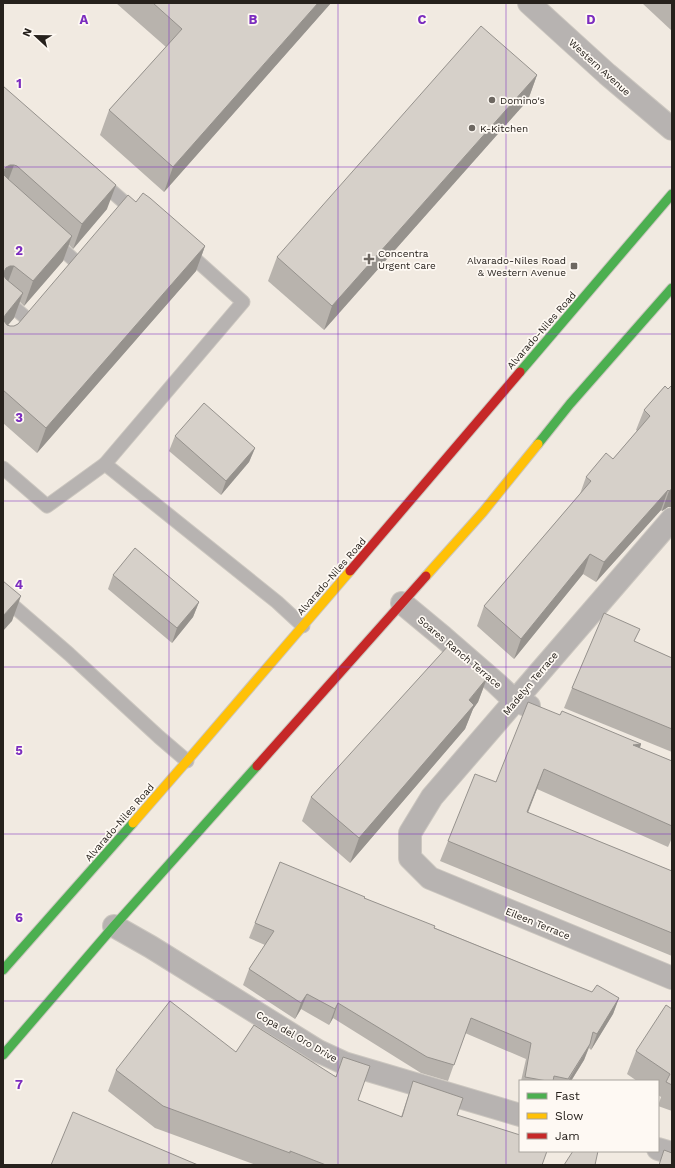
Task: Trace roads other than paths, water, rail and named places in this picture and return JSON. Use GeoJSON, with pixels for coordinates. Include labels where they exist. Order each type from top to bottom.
{"type":"FeatureCollection","features":[{"type":"Feature","properties":{"kind":"main road","name":"Alvarado-Niles Road"},"geometry":{"type":"LineString","coordinates":[[3,970],[187,761],[672,194]]}},
{"type":"Feature","properties":{"kind":"main road"},"geometry":{"type":"LineString","coordinates":[[3,1055],[114,926],[483,512],[570,404],[672,288]]}},
{"type":"Feature","properties":{"kind":"street","name":"Western Avenue"},"geometry":{"type":"LineString","coordinates":[[529,3],[607,74],[672,129]]}},
{"type":"Feature","properties":{"kind":"street","name":"Madelyn Terrace"},"geometry":{"type":"LineString","coordinates":[[410,858],[410,833],[432,796],[672,518]]}},
{"type":"Feature","properties":{"kind":"street","name":"Soares Ranch Terrace"},"geometry":{"type":"LineString","coordinates":[[402,603],[515,701],[544,712]]}},
{"type":"Feature","properties":{"kind":"street","name":"Eileen Terrace"},"geometry":{"type":"LineString","coordinates":[[410,858],[430,878],[672,978]]}},
{"type":"Feature","properties":{"kind":"street","name":"Copa del Oro Drive"},"geometry":{"type":"LineString","coordinates":[[114,926],[151,946],[318,1051],[344,1063],[519,1115]]}},
{"type":"Feature","properties":{"kind":"street"},"geometry":{"type":"LineString","coordinates":[[659,1149],[672,1153]]}},
{"type":"Feature","properties":{"kind":"lane"},"geometry":{"type":"LineString","coordinates":[[94,176],[124,202],[135,209]]}},
{"type":"Feature","properties":{"kind":"lane"},"geometry":{"type":"LineString","coordinates":[[114,213],[124,202]]}},
{"type":"Feature","properties":{"kind":"lane"},"geometry":{"type":"LineString","coordinates":[[44,234],[74,260]]}},
{"type":"Feature","properties":{"kind":"lane"},"geometry":{"type":"LineString","coordinates":[[3,468],[47,506],[105,464],[243,302],[175,242]]}},
{"type":"Feature","properties":{"kind":"lane"},"geometry":{"type":"LineString","coordinates":[[64,271],[84,248]]}},
{"type":"Feature","properties":{"kind":"lane"},"geometry":{"type":"LineString","coordinates":[[3,298],[25,317]]}},
{"type":"Feature","properties":{"kind":"lane"},"geometry":{"type":"LineString","coordinates":[[16,328],[35,306]]}},
{"type":"Feature","properties":{"kind":"lane"},"geometry":{"type":"LineString","coordinates":[[105,464],[277,602],[303,626]]}},
{"type":"Feature","properties":{"kind":"lane"},"geometry":{"type":"LineString","coordinates":[[3,597],[69,654],[187,761]]}},
{"type":"Feature","properties":{"kind":"place","name":"Domino's"},"geometry":{"type":"Point","coordinates":[492,100]}},
{"type":"Feature","properties":{"kind":"place","name":"K-Kitchen"},"geometry":{"type":"Point","coordinates":[472,128]}},
{"type":"Feature","properties":{"kind":"place","name":"Concentra Urgent Care"},"geometry":{"type":"Point","coordinates":[369,259]}},
{"type":"Feature","properties":{"kind":"place","name":"Alvarado-Niles Road & Western Avenue"},"geometry":{"type":"Point","coordinates":[574,266]}}]}
